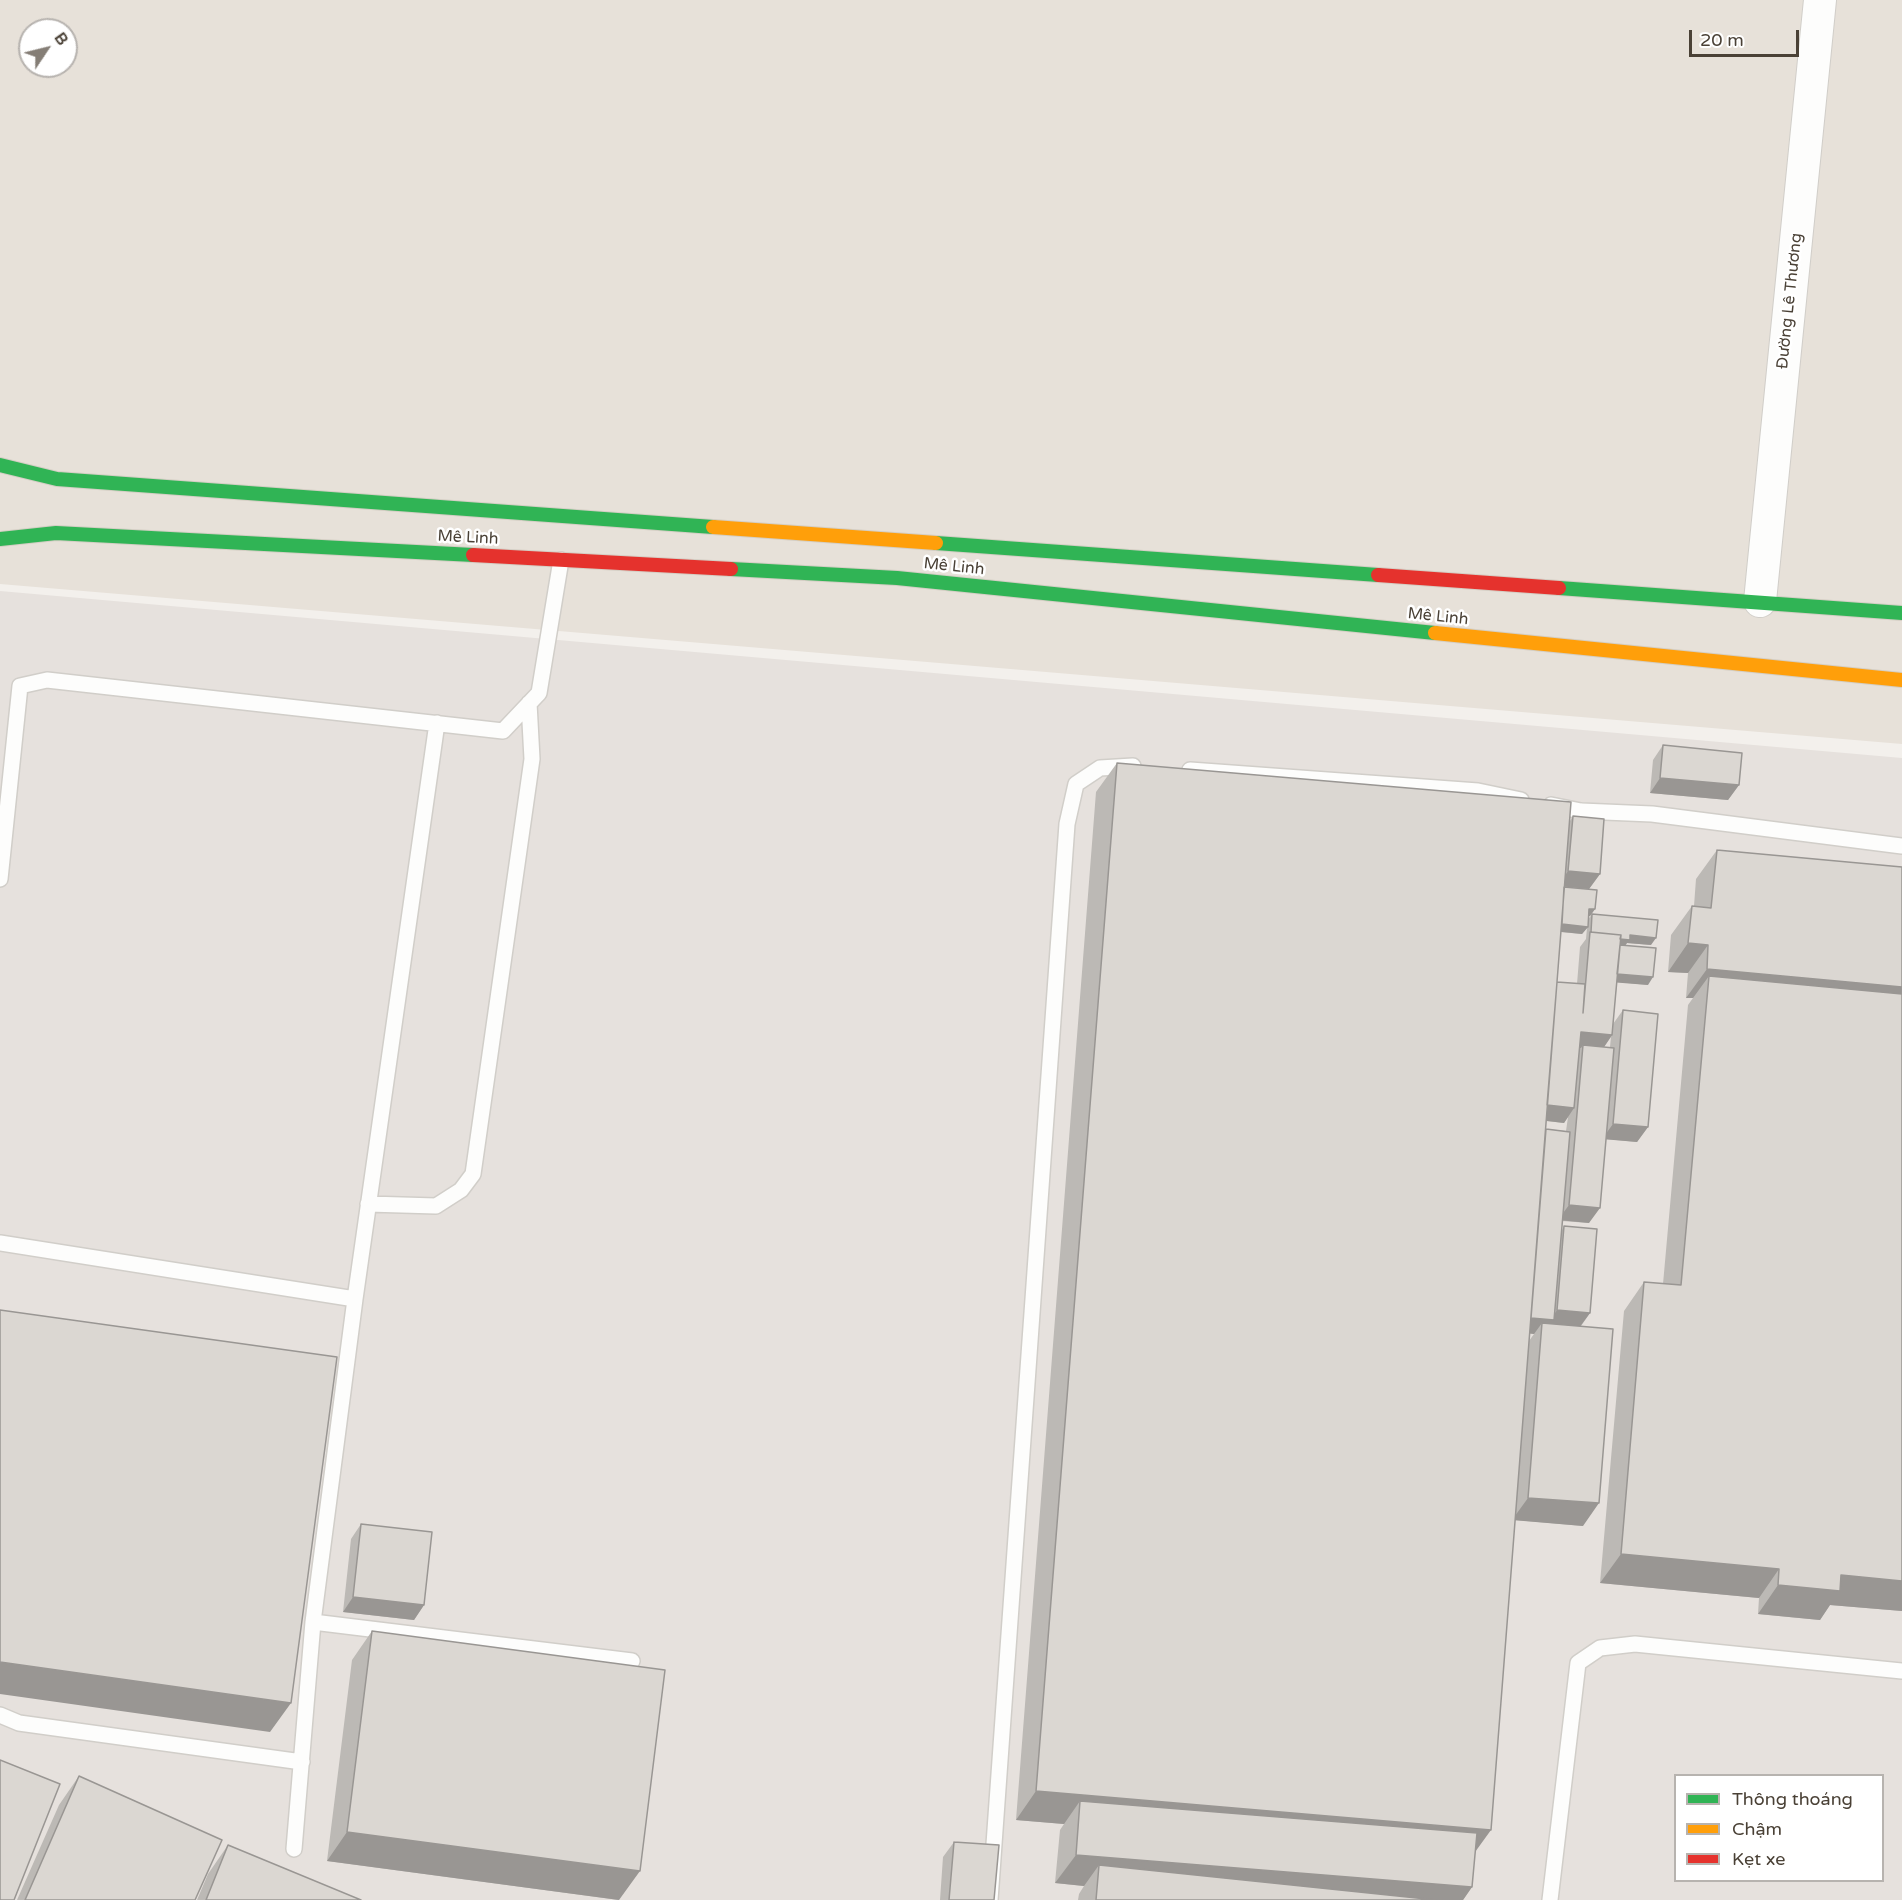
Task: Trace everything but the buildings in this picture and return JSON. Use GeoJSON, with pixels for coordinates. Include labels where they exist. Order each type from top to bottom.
{"type":"FeatureCollection","features":[{"type":"Feature","properties":{"kind":"main road","name":"Mê Linh"},"geometry":{"type":"LineString","coordinates":[[0,465],[57,479],[1902,613]]}},
{"type":"Feature","properties":{"kind":"main road","name":"Mê Linh"},"geometry":{"type":"LineString","coordinates":[[0,539],[56,533],[897,578],[1902,680]]}},
{"type":"Feature","properties":{"kind":"street","name":"Đường Lê Thương"},"geometry":{"type":"LineString","coordinates":[[1760,601],[1820,0]]}},
{"type":"Feature","properties":{"kind":"lane"},"geometry":{"type":"LineString","coordinates":[[0,879],[20,686],[47,680],[502,731],[539,693],[545,670],[561,560]]}},
{"type":"Feature","properties":{"kind":"lane"},"geometry":{"type":"LineString","coordinates":[[368,1204],[436,1206],[461,1190],[473,1174],[532,759],[529,703]]}},
{"type":"Feature","properties":{"kind":"lane"},"geometry":{"type":"LineString","coordinates":[[294,1849],[314,1622],[354,1299],[437,723]]}},
{"type":"Feature","properties":{"kind":"lane"},"geometry":{"type":"LineString","coordinates":[[990,1900],[1066,824],[1076,784],[1100,768],[1153,767]]}},
{"type":"Feature","properties":{"kind":"lane"},"geometry":{"type":"LineString","coordinates":[[1176,769],[1478,791],[1581,811],[1652,814],[1902,846]]}},
{"type":"Feature","properties":{"kind":"lane"},"geometry":{"type":"LineString","coordinates":[[0,1244],[354,1299]]}},
{"type":"Feature","properties":{"kind":"lane"},"geometry":{"type":"LineString","coordinates":[[314,1622],[632,1661]]}},
{"type":"Feature","properties":{"kind":"lane"},"geometry":{"type":"LineString","coordinates":[[1550,1900],[1578,1663],[1600,1648],[1635,1644],[1902,1671]]}},
{"type":"Feature","properties":{"kind":"lane"},"geometry":{"type":"LineString","coordinates":[[0,1715],[19,1723],[302,1762]]}},
{"type":"Feature","properties":{"kind":"shaded area"},"geometry":{"type":"Polygon","coordinates":[[[0,0],[1902,0],[1902,744],[0,584],[0,0]]]}},
{"type":"Feature","properties":{"kind":"shaded area"},"geometry":{"type":"Polygon","coordinates":[[[0,591],[1902,758],[1902,1900],[0,1900],[0,591]]]}},
{"type":"Feature","properties":{"kind":"traffic: fast"},"geometry":{"type":"LineString","coordinates":[[0,465],[57,479],[713,527]]}},
{"type":"Feature","properties":{"kind":"traffic: fast"},"geometry":{"type":"LineString","coordinates":[[0,539],[56,533],[473,555]]}},
{"type":"Feature","properties":{"kind":"traffic: fast"},"geometry":{"type":"LineString","coordinates":[[936,543],[1378,575]]}},
{"type":"Feature","properties":{"kind":"traffic: fast"},"geometry":{"type":"LineString","coordinates":[[731,569],[897,578],[1435,633]]}},
{"type":"Feature","properties":{"kind":"traffic: fast"},"geometry":{"type":"LineString","coordinates":[[1559,588],[1902,613]]}},
{"type":"Feature","properties":{"kind":"traffic: slow"},"geometry":{"type":"LineString","coordinates":[[713,527],[936,543]]}},
{"type":"Feature","properties":{"kind":"traffic: slow"},"geometry":{"type":"LineString","coordinates":[[1435,633],[1902,680]]}},
{"type":"Feature","properties":{"kind":"traffic: jam"},"geometry":{"type":"LineString","coordinates":[[473,555],[731,569]]}},
{"type":"Feature","properties":{"kind":"traffic: jam"},"geometry":{"type":"LineString","coordinates":[[1378,575],[1559,588]]}}]}
